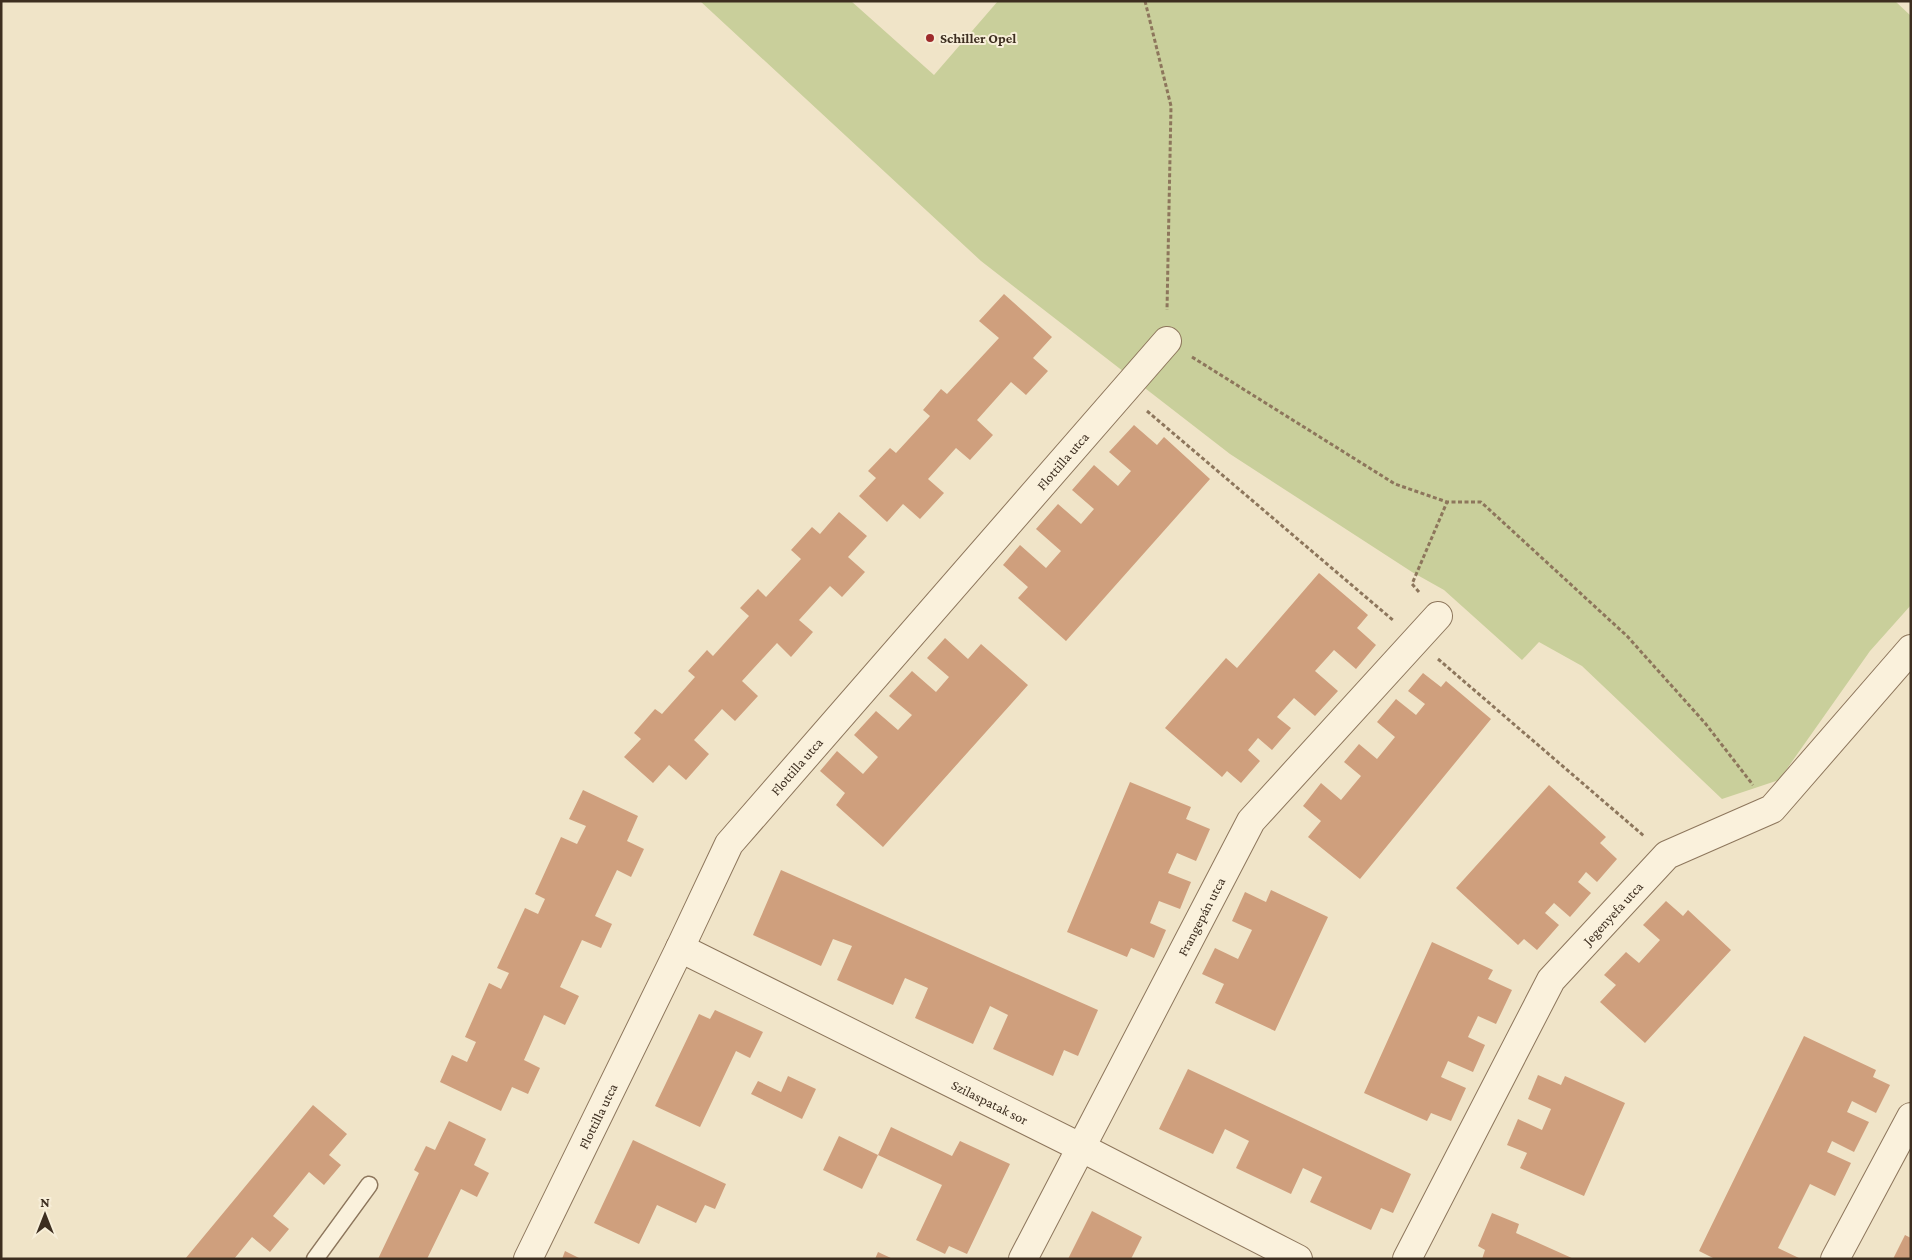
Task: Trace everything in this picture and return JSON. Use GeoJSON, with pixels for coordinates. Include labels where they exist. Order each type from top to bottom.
{"type":"FeatureCollection","features":[{"type":"Feature","properties":{"kind":"street","name":"Flottilla utca"},"geometry":{"type":"LineString","coordinates":[[528,1259],[729,844],[1167,342]]}},
{"type":"Feature","properties":{"kind":"street","name":"Frangepán utca"},"geometry":{"type":"LineString","coordinates":[[1023,1259],[1251,821],[1438,616]]}},
{"type":"Feature","properties":{"kind":"street","name":"Jegenyefa utca"},"geometry":{"type":"LineString","coordinates":[[1407,1259],[1552,980],[1667,855],[1772,809],[1911,649]]}},
{"type":"Feature","properties":{"kind":"street","name":"Szilaspatak sor"},"geometry":{"type":"LineString","coordinates":[[680,948],[1080,1147],[1298,1259]]}},
{"type":"Feature","properties":{"kind":"street"},"geometry":{"type":"LineString","coordinates":[[1835,1259],[1911,1117]]}},
{"type":"Feature","properties":{"kind":"lane"},"geometry":{"type":"LineString","coordinates":[[315,1259],[370,1185]]}},
{"type":"Feature","properties":{"kind":"path"},"geometry":{"type":"LineString","coordinates":[[1145,1],[1171,106],[1167,342],[1395,484],[1448,502],[1481,502],[1627,636],[1705,723],[1772,809]]}},
{"type":"Feature","properties":{"kind":"path"},"geometry":{"type":"LineString","coordinates":[[1438,616],[1412,584],[1448,502]]}},
{"type":"Feature","properties":{"kind":"green space"},"geometry":{"type":"Polygon","coordinates":[[[700,1],[851,1],[934,75],[998,1],[1895,1],[1911,16],[1911,605],[1870,651],[1779,780],[1722,799],[1582,666],[1539,642],[1522,660],[1444,590],[1412,572],[1230,454],[981,261],[700,1]]]}},
{"type":"Feature","properties":{"kind":"building"},"geometry":{"type":"Polygon","coordinates":[[[1004,294],[1052,337],[1033,358],[1048,371],[1026,395],[1011,382],[977,420],[993,435],[970,460],[956,448],[928,479],[944,493],[920,519],[903,504],[887,522],[859,496],[876,478],[868,471],[890,448],[896,453],[930,416],[923,410],[941,389],[947,394],[999,338],[979,321],[1004,294]]]}},
{"type":"Feature","properties":{"kind":"building"},"geometry":{"type":"Polygon","coordinates":[[[1134,425],[1157,445],[1164,437],[1210,479],[1066,641],[1018,598],[1028,587],[1003,565],[1020,545],[1046,568],[1061,551],[1036,529],[1058,504],[1081,524],[1094,509],[1072,490],[1094,465],[1118,486],[1131,471],[1109,452],[1134,425]]]}},
{"type":"Feature","properties":{"kind":"building"},"geometry":{"type":"Polygon","coordinates":[[[839,512],[867,536],[848,557],[865,572],[842,597],[830,586],[799,620],[813,632],[791,657],[777,643],[742,681],[758,696],[735,721],[722,709],[694,740],[709,754],[686,780],[669,765],[653,783],[624,757],[641,739],[634,733],[655,709],[662,714],[695,677],[688,671],[707,650],[713,656],[749,616],[740,608],[758,589],[766,597],[801,559],[791,550],[812,527],[820,534],[839,512]]]}},
{"type":"Feature","properties":{"kind":"building"},"geometry":{"type":"Polygon","coordinates":[[[1319,573],[1368,615],[1357,628],[1376,645],[1356,669],[1334,650],[1315,671],[1338,691],[1315,716],[1294,698],[1277,717],[1291,728],[1272,750],[1258,738],[1248,750],[1260,761],[1241,783],[1227,771],[1222,777],[1165,728],[1226,658],[1237,668],[1319,573]]]}},
{"type":"Feature","properties":{"kind":"building"},"geometry":{"type":"Polygon","coordinates":[[[945,638],[968,659],[981,644],[1028,685],[883,847],[836,805],[845,793],[820,771],[837,751],[863,774],[878,757],[854,735],[876,711],[898,730],[912,715],[889,696],[912,671],[936,692],[949,677],[927,658],[945,638]]]}},
{"type":"Feature","properties":{"kind":"building"},"geometry":{"type":"Polygon","coordinates":[[[1423,673],[1441,687],[1446,681],[1491,719],[1360,879],[1308,837],[1321,821],[1303,806],[1321,783],[1341,800],[1361,776],[1344,762],[1359,744],[1377,759],[1395,737],[1377,722],[1396,699],[1416,715],[1425,704],[1408,691],[1423,673]]]}},
{"type":"Feature","properties":{"kind":"building"},"geometry":{"type":"Polygon","coordinates":[[[1130,782],[1191,807],[1186,819],[1210,829],[1196,861],[1177,853],[1168,873],[1191,882],[1180,909],[1159,901],[1150,923],[1166,930],[1154,958],[1131,948],[1127,957],[1067,932],[1130,782]]]}},
{"type":"Feature","properties":{"kind":"building"},"geometry":{"type":"Polygon","coordinates":[[[1549,785],[1606,837],[1600,843],[1617,859],[1597,882],[1586,872],[1578,882],[1591,893],[1570,917],[1554,903],[1545,913],[1559,925],[1537,950],[1524,939],[1518,945],[1456,888],[1549,785]]]}},
{"type":"Feature","properties":{"kind":"building"},"geometry":{"type":"Polygon","coordinates":[[[583,790],[638,816],[627,841],[644,849],[631,877],[617,870],[595,916],[612,924],[601,948],[582,940],[560,987],[579,996],[565,1025],[544,1015],[524,1060],[540,1068],[528,1094],[512,1087],[501,1111],[440,1082],[452,1055],[467,1062],[476,1042],[465,1037],[489,983],[501,989],[509,973],[497,968],[525,908],[538,914],[545,899],[535,894],[561,837],[577,844],[586,826],[569,819],[583,790]]]}},
{"type":"Feature","properties":{"kind":"building"},"geometry":{"type":"Polygon","coordinates":[[[781,870],[1098,1010],[1078,1056],[1064,1050],[1053,1076],[993,1049],[1008,1015],[990,1006],[973,1044],[915,1018],[928,988],[905,978],[893,1005],[837,980],[852,946],[833,939],[821,966],[753,935],[781,870]]]}},
{"type":"Feature","properties":{"kind":"building"},"geometry":{"type":"Polygon","coordinates":[[[1271,890],[1328,917],[1275,1031],[1215,1003],[1224,984],[1202,974],[1215,948],[1238,959],[1252,930],[1232,921],[1245,892],[1266,902],[1271,890]]]}},
{"type":"Feature","properties":{"kind":"building"},"geometry":{"type":"Polygon","coordinates":[[[1666,901],[1683,916],[1688,910],[1731,950],[1645,1043],[1600,1002],[1616,985],[1604,975],[1626,952],[1639,963],[1660,940],[1643,925],[1666,901]]]}},
{"type":"Feature","properties":{"kind":"building"},"geometry":{"type":"Polygon","coordinates":[[[1432,942],[1493,970],[1488,979],[1512,990],[1496,1024],[1478,1016],[1468,1037],[1485,1045],[1473,1072],[1448,1061],[1441,1077],[1466,1088],[1451,1121],[1431,1113],[1427,1121],[1364,1093],[1432,942]]]}},
{"type":"Feature","properties":{"kind":"building"},"geometry":{"type":"Polygon","coordinates":[[[715,1010],[763,1032],[750,1058],[736,1051],[700,1127],[655,1106],[699,1014],[710,1019],[715,1010]]]}},
{"type":"Feature","properties":{"kind":"building"},"geometry":{"type":"Polygon","coordinates":[[[1804,1036],[1876,1070],[1873,1077],[1890,1085],[1876,1113],[1852,1101],[1847,1112],[1869,1122],[1854,1152],[1832,1141],[1827,1152],[1851,1163],[1835,1196],[1810,1184],[1778,1248],[1801,1259],[1715,1259],[1699,1251],[1804,1036]]]}},
{"type":"Feature","properties":{"kind":"building"},"geometry":{"type":"Polygon","coordinates":[[[1188,1069],[1411,1174],[1393,1213],[1381,1208],[1371,1230],[1310,1202],[1322,1177],[1303,1168],[1291,1194],[1236,1168],[1249,1141],[1225,1129],[1213,1154],[1159,1129],[1188,1069]]]}},
{"type":"Feature","properties":{"kind":"building"},"geometry":{"type":"Polygon","coordinates":[[[1538,1075],[1561,1085],[1565,1076],[1625,1103],[1584,1196],[1520,1168],[1527,1153],[1507,1145],[1518,1119],[1542,1130],[1551,1109],[1528,1099],[1538,1075]]]}},
{"type":"Feature","properties":{"kind":"building"},"geometry":{"type":"Polygon","coordinates":[[[788,1076],[816,1089],[802,1119],[751,1094],[758,1081],[781,1092],[788,1076]]]}},
{"type":"Feature","properties":{"kind":"building"},"geometry":{"type":"Polygon","coordinates":[[[313,1105],[347,1134],[329,1155],[341,1165],[324,1185],[309,1172],[273,1216],[289,1229],[270,1252],[252,1237],[234,1259],[185,1259],[313,1105]]]}},
{"type":"Feature","properties":{"kind":"building"},"geometry":{"type":"Polygon","coordinates":[[[449,1121],[486,1139],[474,1165],[489,1173],[477,1197],[461,1189],[427,1259],[378,1259],[419,1173],[414,1170],[426,1146],[435,1150],[449,1121]]]}},
{"type":"Feature","properties":{"kind":"building"},"geometry":{"type":"Polygon","coordinates":[[[891,1127],[952,1156],[960,1141],[1010,1164],[967,1254],[949,1246],[945,1254],[916,1240],[942,1185],[878,1155],[891,1127]]]}},
{"type":"Feature","properties":{"kind":"building"},"geometry":{"type":"Polygon","coordinates":[[[839,1136],[878,1155],[862,1189],[823,1170],[839,1136]]]}},
{"type":"Feature","properties":{"kind":"building"},"geometry":{"type":"Polygon","coordinates":[[[633,1140],[726,1184],[715,1209],[705,1205],[696,1223],[657,1205],[639,1244],[594,1223],[633,1140]]]}},
{"type":"Feature","properties":{"kind":"building"},"geometry":{"type":"Polygon","coordinates":[[[1092,1211],[1142,1237],[1131,1259],[1068,1259],[1092,1211]]]}},
{"type":"Feature","properties":{"kind":"building"},"geometry":{"type":"Polygon","coordinates":[[[1492,1213],[1519,1224],[1516,1233],[1574,1259],[1482,1259],[1485,1250],[1478,1246],[1492,1213]]]}},
{"type":"Feature","properties":{"kind":"building"},"geometry":{"type":"Polygon","coordinates":[[[1905,1235],[1911,1238],[1911,1259],[1893,1259],[1905,1235]]]}},
{"type":"Feature","properties":{"kind":"building"},"geometry":{"type":"Polygon","coordinates":[[[565,1251],[581,1259],[562,1259],[565,1251]]]}},
{"type":"Feature","properties":{"kind":"building"},"geometry":{"type":"Polygon","coordinates":[[[878,1252],[893,1259],[875,1259],[878,1252]]]}},
{"type":"Feature","properties":{"kind":"place","name":"Schiller Opel"},"geometry":{"type":"Point","coordinates":[930,38]}}]}
